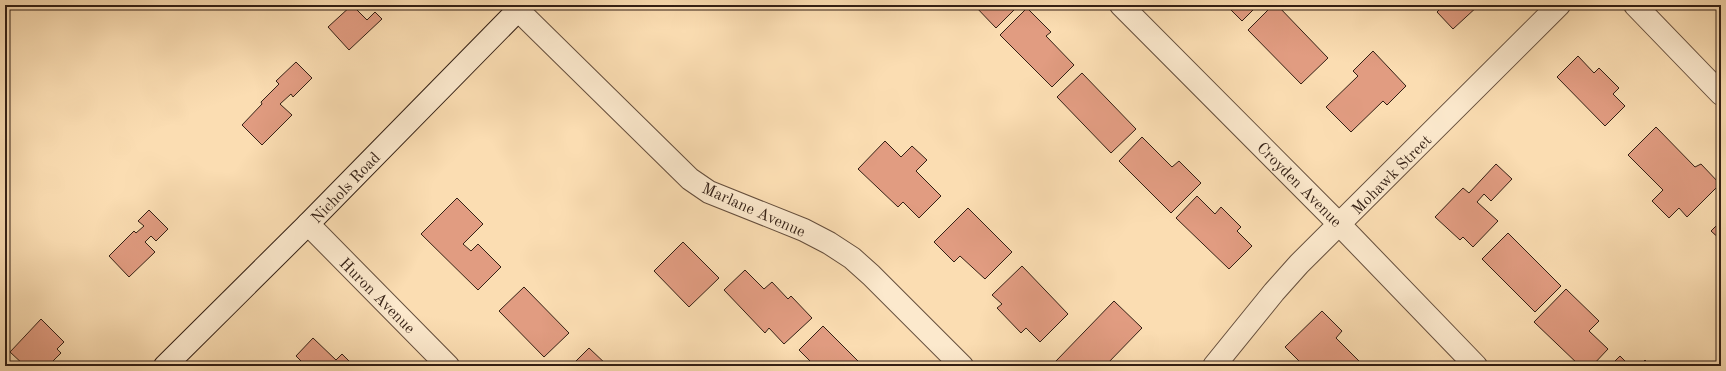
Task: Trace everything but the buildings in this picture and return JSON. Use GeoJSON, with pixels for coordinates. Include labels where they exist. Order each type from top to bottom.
{"type":"FeatureCollection","features":[{"type":"Feature","properties":{"kind":"street","name":"Croyden Avenue"},"geometry":{"type":"LineString","coordinates":[[1121,5],[1340,225],[1476,366]]}},
{"type":"Feature","properties":{"kind":"street","name":"Mohawk Street"},"geometry":{"type":"LineString","coordinates":[[1214,366],[1274,292],[1299,264],[1340,225],[1559,5]]}},
{"type":"Feature","properties":{"kind":"street"},"geometry":{"type":"LineString","coordinates":[[1635,5],[1721,94]]}},
{"type":"Feature","properties":{"kind":"street","name":"Nichols Road"},"geometry":{"type":"LineString","coordinates":[[165,366],[308,224],[521,7]]}},
{"type":"Feature","properties":{"kind":"street","name":"Marlane Avenue"},"geometry":{"type":"LineString","coordinates":[[521,7],[690,178],[709,192],[804,230],[829,243],[852,258],[872,275],[962,366]]}},
{"type":"Feature","properties":{"kind":"street","name":"Huron Avenue"},"geometry":{"type":"LineString","coordinates":[[308,224],[448,366]]}}]}
